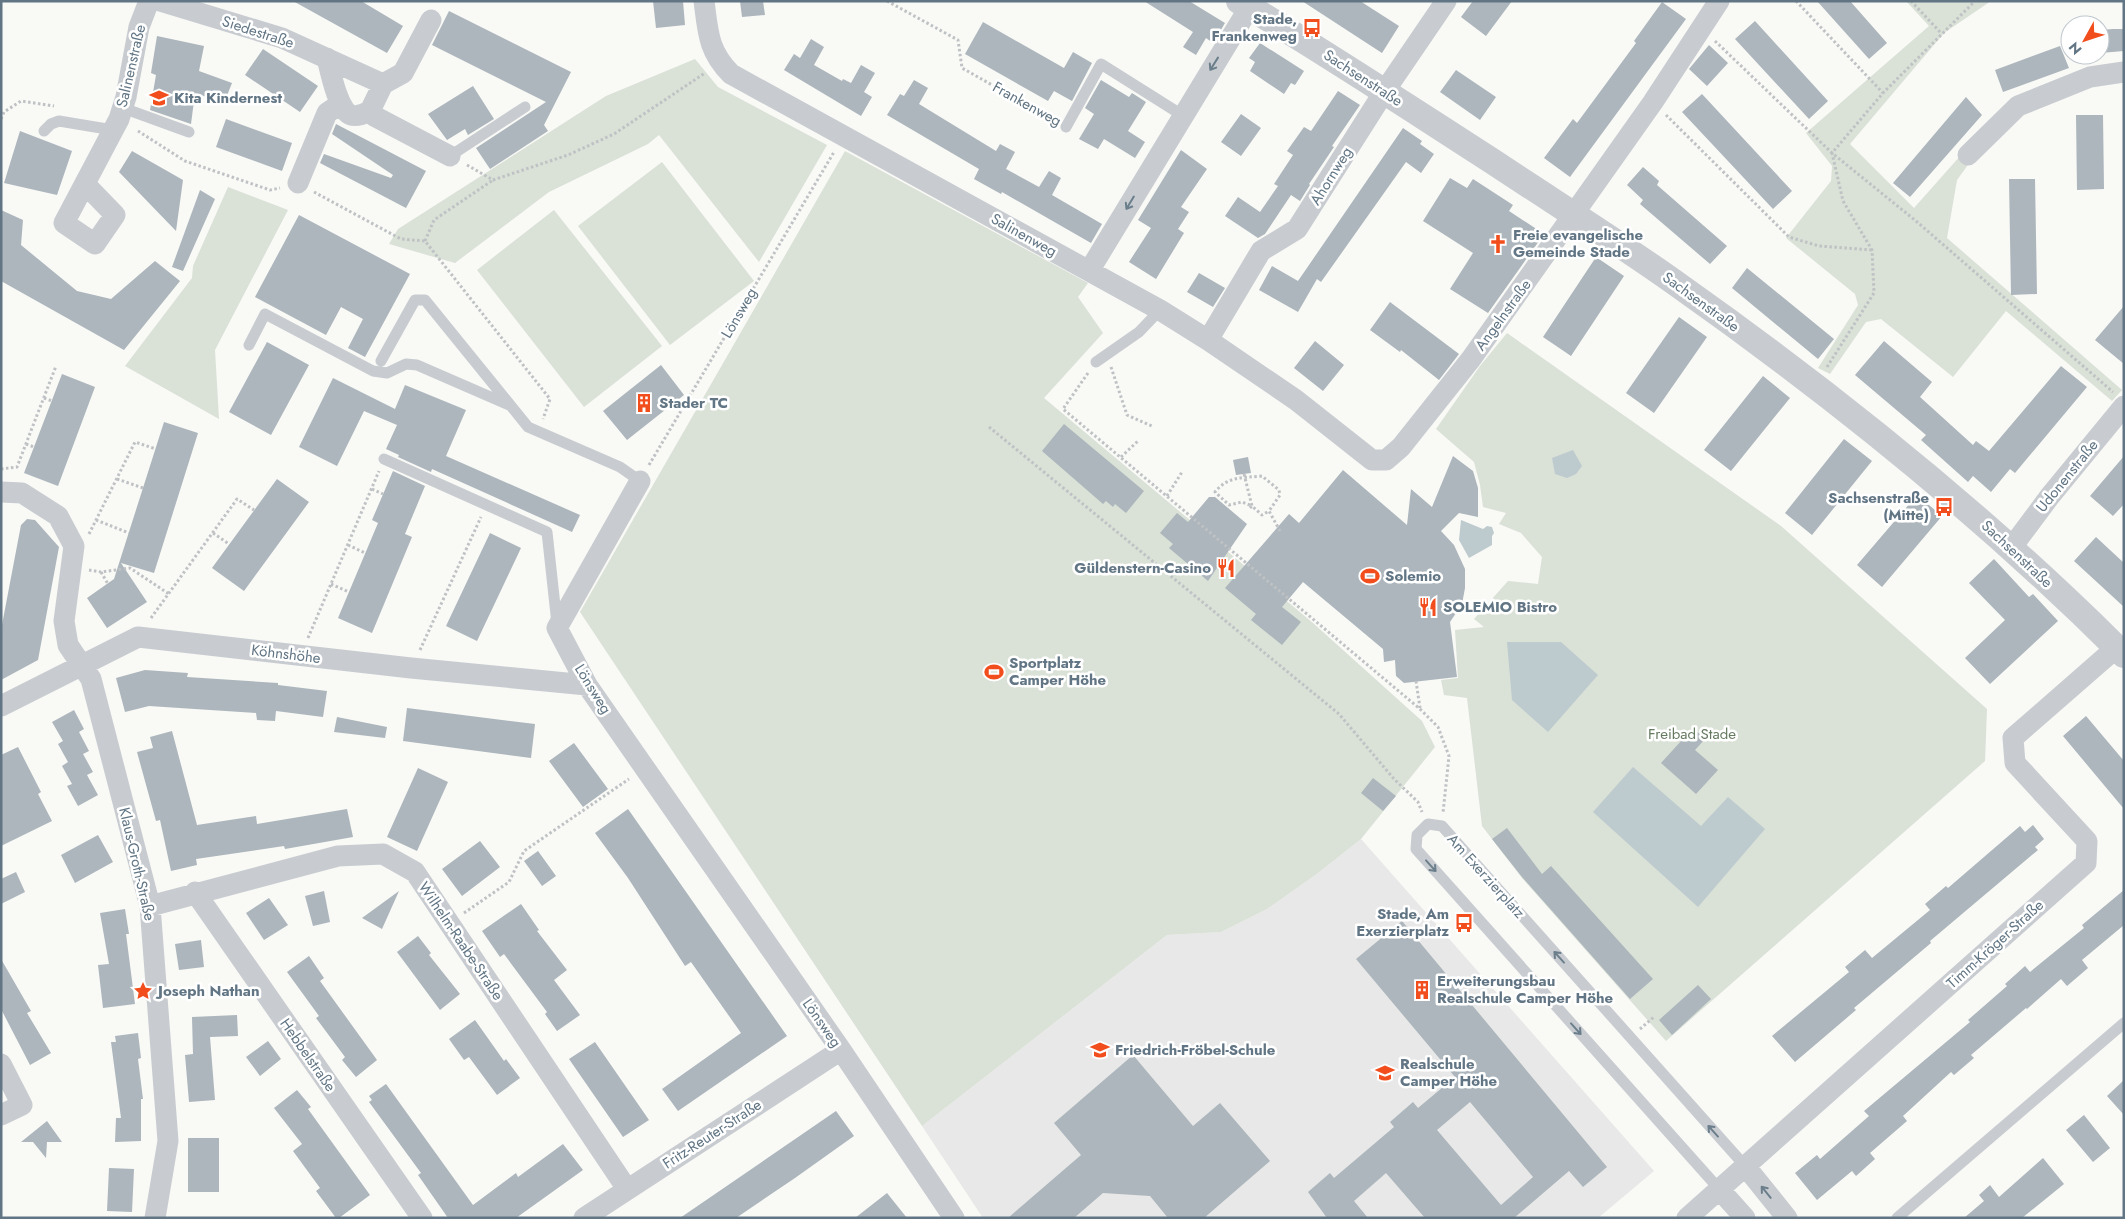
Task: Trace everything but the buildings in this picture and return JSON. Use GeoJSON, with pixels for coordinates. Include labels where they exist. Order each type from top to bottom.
{"type":"FeatureCollection","features":[{"type":"Feature","properties":{"kind":"street","name":"Salinenstraße"},"geometry":{"type":"LineString","coordinates":[[85,184],[118,119],[126,97],[139,27],[149,1]]}},
{"type":"Feature","properties":{"kind":"street","name":"Siedestraße"},"geometry":{"type":"LineString","coordinates":[[160,1],[282,38],[383,84]]}},
{"type":"Feature","properties":{"kind":"street","name":"Salinenweg"},"geometry":{"type":"LineString","coordinates":[[704,1],[710,44],[719,62],[731,74],[746,84],[1160,310],[1296,400],[1372,460]]}},
{"type":"Feature","properties":{"kind":"street","name":"Ahornweg"},"geometry":{"type":"LineString","coordinates":[[1208,340],[1262,251],[1298,229],[1384,92],[1446,1]]}},
{"type":"Feature","properties":{"kind":"street","name":"Angelnstraße"},"geometry":{"type":"LineString","coordinates":[[1372,460],[1386,460],[1401,447],[1472,359],[1653,102],[1719,1]]}},
{"type":"Feature","properties":{"kind":"street"},"geometry":{"type":"LineString","coordinates":[[1089,271],[1182,115],[1244,4]]}},
{"type":"Feature","properties":{"kind":"street","name":"Sachsenstraße"},"geometry":{"type":"LineString","coordinates":[[1244,4],[1384,92],[1681,286],[1884,440],[2012,548],[2120,652]]}},
{"type":"Feature","properties":{"kind":"street"},"geometry":{"type":"LineString","coordinates":[[327,58],[340,104],[344,111],[351,115],[360,115],[370,111],[383,84],[403,73],[431,20]]}},
{"type":"Feature","properties":{"kind":"street"},"geometry":{"type":"LineString","coordinates":[[1968,155],[2018,106],[2090,77],[2124,72]]}},
{"type":"Feature","properties":{"kind":"street"},"geometry":{"type":"LineString","coordinates":[[298,183],[327,113],[340,104]]}},
{"type":"Feature","properties":{"kind":"street"},"geometry":{"type":"LineString","coordinates":[[370,111],[374,116],[450,156]]}},
{"type":"Feature","properties":{"kind":"street","name":"Udonenstraße"},"geometry":{"type":"LineString","coordinates":[[2012,548],[2120,400]]}},
{"type":"Feature","properties":{"kind":"street"},"geometry":{"type":"LineString","coordinates":[[557,628],[640,481]]}},
{"type":"Feature","properties":{"kind":"street"},"geometry":{"type":"LineString","coordinates":[[1,492],[22,493],[58,516],[74,546]]}},
{"type":"Feature","properties":{"kind":"street","name":"Klaus-Groth-Straße"},"geometry":{"type":"LineString","coordinates":[[74,546],[64,621],[68,645],[91,680],[150,906],[168,1141],[155,1218]]}},
{"type":"Feature","properties":{"kind":"street","name":"Lönsweg"},"geometry":{"type":"LineString","coordinates":[[557,628],[587,685],[841,1050],[954,1218]]}},
{"type":"Feature","properties":{"kind":"street"},"geometry":{"type":"LineString","coordinates":[[1,706],[138,637]]}},
{"type":"Feature","properties":{"kind":"street","name":"Köhnshöhe"},"geometry":{"type":"LineString","coordinates":[[138,637],[411,668],[587,685]]}},
{"type":"Feature","properties":{"kind":"street","name":"Timm-Kröger-Straße"},"geometry":{"type":"LineString","coordinates":[[1687,1218],[2086,862],[2087,841],[2015,763],[2013,738],[2120,652]]}},
{"type":"Feature","properties":{"kind":"street","name":"Wilhelm-Raabe-Straße"},"geometry":{"type":"LineString","coordinates":[[150,906],[195,892],[338,856],[383,854],[415,872],[627,1189]]}},
{"type":"Feature","properties":{"kind":"street","name":"Hebbelstraße"},"geometry":{"type":"LineString","coordinates":[[195,892],[422,1218]]}},
{"type":"Feature","properties":{"kind":"street","name":"Fritz-Reuter-Straße"},"geometry":{"type":"LineString","coordinates":[[584,1218],[841,1050]]}},
{"type":"Feature","properties":{"kind":"street"},"geometry":{"type":"LineString","coordinates":[[1,1064],[22,1105],[1,1115]]}},
{"type":"Feature","properties":{"kind":"street","name":"Am Exerzierplatz"},"geometry":{"type":"LineString","coordinates":[[1746,1167],[1787,1218]]}},
{"type":"Feature","properties":{"kind":"street"},"geometry":{"type":"LineString","coordinates":[[1720,1190],[1744,1218]]}},
{"type":"Feature","properties":{"kind":"lane","name":"Frankenweg"},"geometry":{"type":"LineString","coordinates":[[1066,127],[1101,64],[1182,115]]}},
{"type":"Feature","properties":{"kind":"lane"},"geometry":{"type":"LineString","coordinates":[[450,156],[525,107]]}},
{"type":"Feature","properties":{"kind":"lane"},"geometry":{"type":"LineString","coordinates":[[44,131],[51,124],[59,121],[118,119],[189,132]]}},
{"type":"Feature","properties":{"kind":"lane"},"geometry":{"type":"LineString","coordinates":[[381,361],[414,300],[425,300],[528,427],[620,467],[640,481]]}},
{"type":"Feature","properties":{"kind":"lane"},"geometry":{"type":"LineString","coordinates":[[1096,362],[1139,332],[1160,310]]}},
{"type":"Feature","properties":{"kind":"lane"},"geometry":{"type":"LineString","coordinates":[[249,345],[265,314],[374,371],[387,372],[406,364],[417,365],[510,406]]}},
{"type":"Feature","properties":{"kind":"lane"},"geometry":{"type":"LineString","coordinates":[[384,459],[547,532],[557,628]]}},
{"type":"Feature","properties":{"kind":"lane"},"geometry":{"type":"LineString","coordinates":[[1428,824],[1416,834],[1416,849],[1720,1190]]}},
{"type":"Feature","properties":{"kind":"lane","name":"Am Exerzierplatz"},"geometry":{"type":"LineString","coordinates":[[1428,824],[1442,826],[1746,1167]]}},
{"type":"Feature","properties":{"kind":"lane"},"geometry":{"type":"LineString","coordinates":[[1897,1218],[2124,1023]]}},
{"type":"Feature","properties":{"kind":"path","name":"Frankenweg"},"geometry":{"type":"LineString","coordinates":[[887,1],[958,40],[962,68],[1066,127]]}},
{"type":"Feature","properties":{"kind":"path"},"geometry":{"type":"LineString","coordinates":[[1796,1],[1883,93]]}},
{"type":"Feature","properties":{"kind":"path"},"geometry":{"type":"LineString","coordinates":[[1911,1],[1941,33]]}},
{"type":"Feature","properties":{"kind":"path"},"geometry":{"type":"LineString","coordinates":[[1832,153],[1883,93],[1974,1]]}},
{"type":"Feature","properties":{"kind":"path"},"geometry":{"type":"LineString","coordinates":[[1702,28],[1832,153],[1916,221],[2120,400]]}},
{"type":"Feature","properties":{"kind":"path"},"geometry":{"type":"LineString","coordinates":[[425,240],[434,220],[493,180],[568,155],[614,134],[692,83],[719,62]]}},
{"type":"Feature","properties":{"kind":"path"},"geometry":{"type":"LineString","coordinates":[[1,119],[4,112],[21,101],[60,107]]}},
{"type":"Feature","properties":{"kind":"path"},"geometry":{"type":"LineString","coordinates":[[1653,102],[1789,237],[1819,246],[1872,250]]}},
{"type":"Feature","properties":{"kind":"path"},"geometry":{"type":"LineString","coordinates":[[118,119],[185,161],[270,190],[298,183],[401,239],[425,240],[550,399],[538,431]]}},
{"type":"Feature","properties":{"kind":"path","name":"Lönsweg"},"geometry":{"type":"LineString","coordinates":[[640,481],[843,136]]}},
{"type":"Feature","properties":{"kind":"path"},"geometry":{"type":"LineString","coordinates":[[1814,387],[1874,293],[1872,250],[1844,201],[1832,153]]}},
{"type":"Feature","properties":{"kind":"path"},"geometry":{"type":"LineString","coordinates":[[450,156],[493,180]]}},
{"type":"Feature","properties":{"kind":"path"},"geometry":{"type":"LineString","coordinates":[[1107,355],[1127,415],[1152,426]]}},
{"type":"Feature","properties":{"kind":"path"},"geometry":{"type":"LineString","coordinates":[[1096,362],[1063,409],[1420,709],[1438,727],[1449,756],[1442,826]]}},
{"type":"Feature","properties":{"kind":"path"},"geometry":{"type":"LineString","coordinates":[[1,469],[18,467],[56,366]]}},
{"type":"Feature","properties":{"kind":"path"},"geometry":{"type":"LineString","coordinates":[[44,398],[52,401]]}},
{"type":"Feature","properties":{"kind":"path"},"geometry":{"type":"LineString","coordinates":[[989,427],[1339,714],[1394,779],[1418,802],[1428,824]]}},
{"type":"Feature","properties":{"kind":"path"},"geometry":{"type":"LineString","coordinates":[[1121,457],[1139,440]]}},
{"type":"Feature","properties":{"kind":"path"},"geometry":{"type":"LineString","coordinates":[[74,546],[86,540],[135,442],[156,449]]}},
{"type":"Feature","properties":{"kind":"path"},"geometry":{"type":"LineString","coordinates":[[26,444],[34,447]]}},
{"type":"Feature","properties":{"kind":"path"},"geometry":{"type":"LineString","coordinates":[[300,656],[384,459]]}},
{"type":"Feature","properties":{"kind":"path"},"geometry":{"type":"LineString","coordinates":[[1167,496],[1182,472]]}},
{"type":"Feature","properties":{"kind":"path"},"geometry":{"type":"LineString","coordinates":[[1244,476],[1251,507]]}},
{"type":"Feature","properties":{"kind":"path"},"geometry":{"type":"LineString","coordinates":[[1244,476],[1262,476],[1279,490],[1278,501],[1269,511],[1262,515],[1242,502],[1229,505],[1215,492],[1228,480],[1244,476]]}},
{"type":"Feature","properties":{"kind":"path"},"geometry":{"type":"LineString","coordinates":[[117,479],[143,488]]}},
{"type":"Feature","properties":{"kind":"path"},"geometry":{"type":"LineString","coordinates":[[372,489],[383,494]]}},
{"type":"Feature","properties":{"kind":"path"},"geometry":{"type":"LineString","coordinates":[[138,637],[237,499],[254,510]]}},
{"type":"Feature","properties":{"kind":"path"},"geometry":{"type":"LineString","coordinates":[[411,668],[486,505]]}},
{"type":"Feature","properties":{"kind":"path"},"geometry":{"type":"LineString","coordinates":[[1269,511],[1280,531]]}},
{"type":"Feature","properties":{"kind":"path"},"geometry":{"type":"LineString","coordinates":[[96,520],[129,533]]}},
{"type":"Feature","properties":{"kind":"path"},"geometry":{"type":"LineString","coordinates":[[213,533],[229,544]]}},
{"type":"Feature","properties":{"kind":"path"},"geometry":{"type":"LineString","coordinates":[[348,545],[365,553]]}},
{"type":"Feature","properties":{"kind":"path"},"geometry":{"type":"LineString","coordinates":[[71,568],[101,572],[130,568],[169,594]]}},
{"type":"Feature","properties":{"kind":"path"},"geometry":{"type":"LineString","coordinates":[[101,572],[108,584]]}},
{"type":"Feature","properties":{"kind":"path"},"geometry":{"type":"LineString","coordinates":[[331,584],[349,592]]}},
{"type":"Feature","properties":{"kind":"path"},"geometry":{"type":"LineString","coordinates":[[1416,681],[1420,709]]}},
{"type":"Feature","properties":{"kind":"path"},"geometry":{"type":"LineString","coordinates":[[449,923],[509,882],[524,851],[645,767]]}},
{"type":"Feature","properties":{"kind":"shaded area"},"geometry":{"type":"Polygon","coordinates":[[[1573,450],[1582,466],[1576,474],[1567,478],[1555,474],[1552,458],[1573,450]]]}},
{"type":"Feature","properties":{"kind":"shaded area"},"geometry":{"type":"Polygon","coordinates":[[[1461,520],[1483,529],[1487,526],[1492,527],[1494,533],[1492,545],[1469,558],[1459,540],[1461,520]]]}},
{"type":"Feature","properties":{"kind":"shaded area"},"geometry":{"type":"Polygon","coordinates":[[[1507,642],[1561,642],[1598,675],[1548,732],[1512,700],[1507,642]]]}},
{"type":"Feature","properties":{"kind":"shaded area"},"geometry":{"type":"Polygon","coordinates":[[[1633,767],[1701,826],[1728,797],[1765,829],[1698,907],[1593,812],[1633,767]]]}},
{"type":"Feature","properties":{"kind":"shaded area","name":"Realschule Camper Höhe"},"geometry":{"type":"Polygon","coordinates":[[[1361,839],[1654,1171],[1598,1218],[983,1218],[922,1126],[1167,935],[1221,932],[1267,909],[1318,873],[1361,839]]]}},
{"type":"Feature","properties":{"kind":"green space"},"geometry":{"type":"Polygon","coordinates":[[[1906,1],[1991,1],[1944,33],[1850,144],[1914,208],[1961,155],[1970,162],[1957,180],[1947,238],[2122,390],[2112,401],[2006,311],[1953,377],[1881,319],[1866,322],[1830,374],[1818,368],[1858,305],[1855,294],[1786,238],[1831,181],[1832,166],[1806,133],[1929,26],[1906,1]]]}},
{"type":"Feature","properties":{"kind":"green space"},"geometry":{"type":"Polygon","coordinates":[[[695,59],[718,87],[827,145],[759,262],[659,135],[648,144],[549,192],[455,263],[389,244],[398,229],[606,96],[695,59]]]}},
{"type":"Feature","properties":{"kind":"green space","name":"Sportplatz Camper Höhe"},"geometry":{"type":"Polygon","coordinates":[[[845,151],[1088,283],[1078,297],[1103,333],[1044,398],[1313,623],[1422,721],[1435,747],[1361,839],[1318,873],[1267,909],[1221,932],[1167,935],[922,1126],[580,612],[845,151]]]}},
{"type":"Feature","properties":{"kind":"green space"},"geometry":{"type":"Polygon","coordinates":[[[662,162],[754,281],[670,345],[578,226],[662,162]]]}},
{"type":"Feature","properties":{"kind":"green space"},"geometry":{"type":"Polygon","coordinates":[[[228,187],[288,210],[215,350],[219,419],[125,366],[192,278],[193,266],[228,187]]]}},
{"type":"Feature","properties":{"kind":"green space"},"geometry":{"type":"Polygon","coordinates":[[[554,210],[662,346],[584,407],[477,270],[554,210]]]}},
{"type":"Feature","properties":{"kind":"green space","name":"Freibad Stade"},"geometry":{"type":"Polygon","coordinates":[[[1507,333],[1781,526],[1987,709],[1985,761],[1666,1041],[1522,878],[1482,826],[1467,698],[1444,695],[1441,680],[1458,678],[1455,630],[1484,627],[1474,619],[1508,581],[1538,584],[1542,557],[1521,533],[1499,524],[1506,513],[1483,507],[1474,462],[1436,429],[1480,366],[1507,333]]]}},
{"type":"Feature","properties":{"kind":"place","name":"Stade, Frankenweg"},"geometry":{"type":"Point","coordinates":[1312,28]}},
{"type":"Feature","properties":{"kind":"place","name":"Kita Kindernest"},"geometry":{"type":"Point","coordinates":[159,98]}},
{"type":"Feature","properties":{"kind":"place","name":"Freie evangelische Gemeinde Stade"},"geometry":{"type":"Point","coordinates":[1498,244]}},
{"type":"Feature","properties":{"kind":"place","name":"Stader TC"},"geometry":{"type":"Point","coordinates":[644,403]}},
{"type":"Feature","properties":{"kind":"place","name":"Sachsenstraße (Mitte)"},"geometry":{"type":"Point","coordinates":[1944,507]}},
{"type":"Feature","properties":{"kind":"place","name":"Güldenstern-Casino"},"geometry":{"type":"Point","coordinates":[1226,568]}},
{"type":"Feature","properties":{"kind":"place","name":"Solemio"},"geometry":{"type":"Point","coordinates":[1370,576]}},
{"type":"Feature","properties":{"kind":"place","name":"SOLEMIO Bistro"},"geometry":{"type":"Point","coordinates":[1428,607]}},
{"type":"Feature","properties":{"kind":"place","name":"Sportplatz Camper Höhe"},"geometry":{"type":"Point","coordinates":[994,672]}},
{"type":"Feature","properties":{"kind":"place","name":"Stade, Am Exerzierplatz"},"geometry":{"type":"Point","coordinates":[1464,923]}},
{"type":"Feature","properties":{"kind":"place","name":"Erweiterungsbau Realschule Camper Höhe"},"geometry":{"type":"Point","coordinates":[1422,990]}},
{"type":"Feature","properties":{"kind":"place","name":"Joseph Nathan"},"geometry":{"type":"Point","coordinates":[143,991]}},
{"type":"Feature","properties":{"kind":"place","name":"Friedrich-Fröbel-Schule"},"geometry":{"type":"Point","coordinates":[1100,1050]}},
{"type":"Feature","properties":{"kind":"place","name":"Realschule Camper Höhe"},"geometry":{"type":"Point","coordinates":[1385,1073]}}]}
